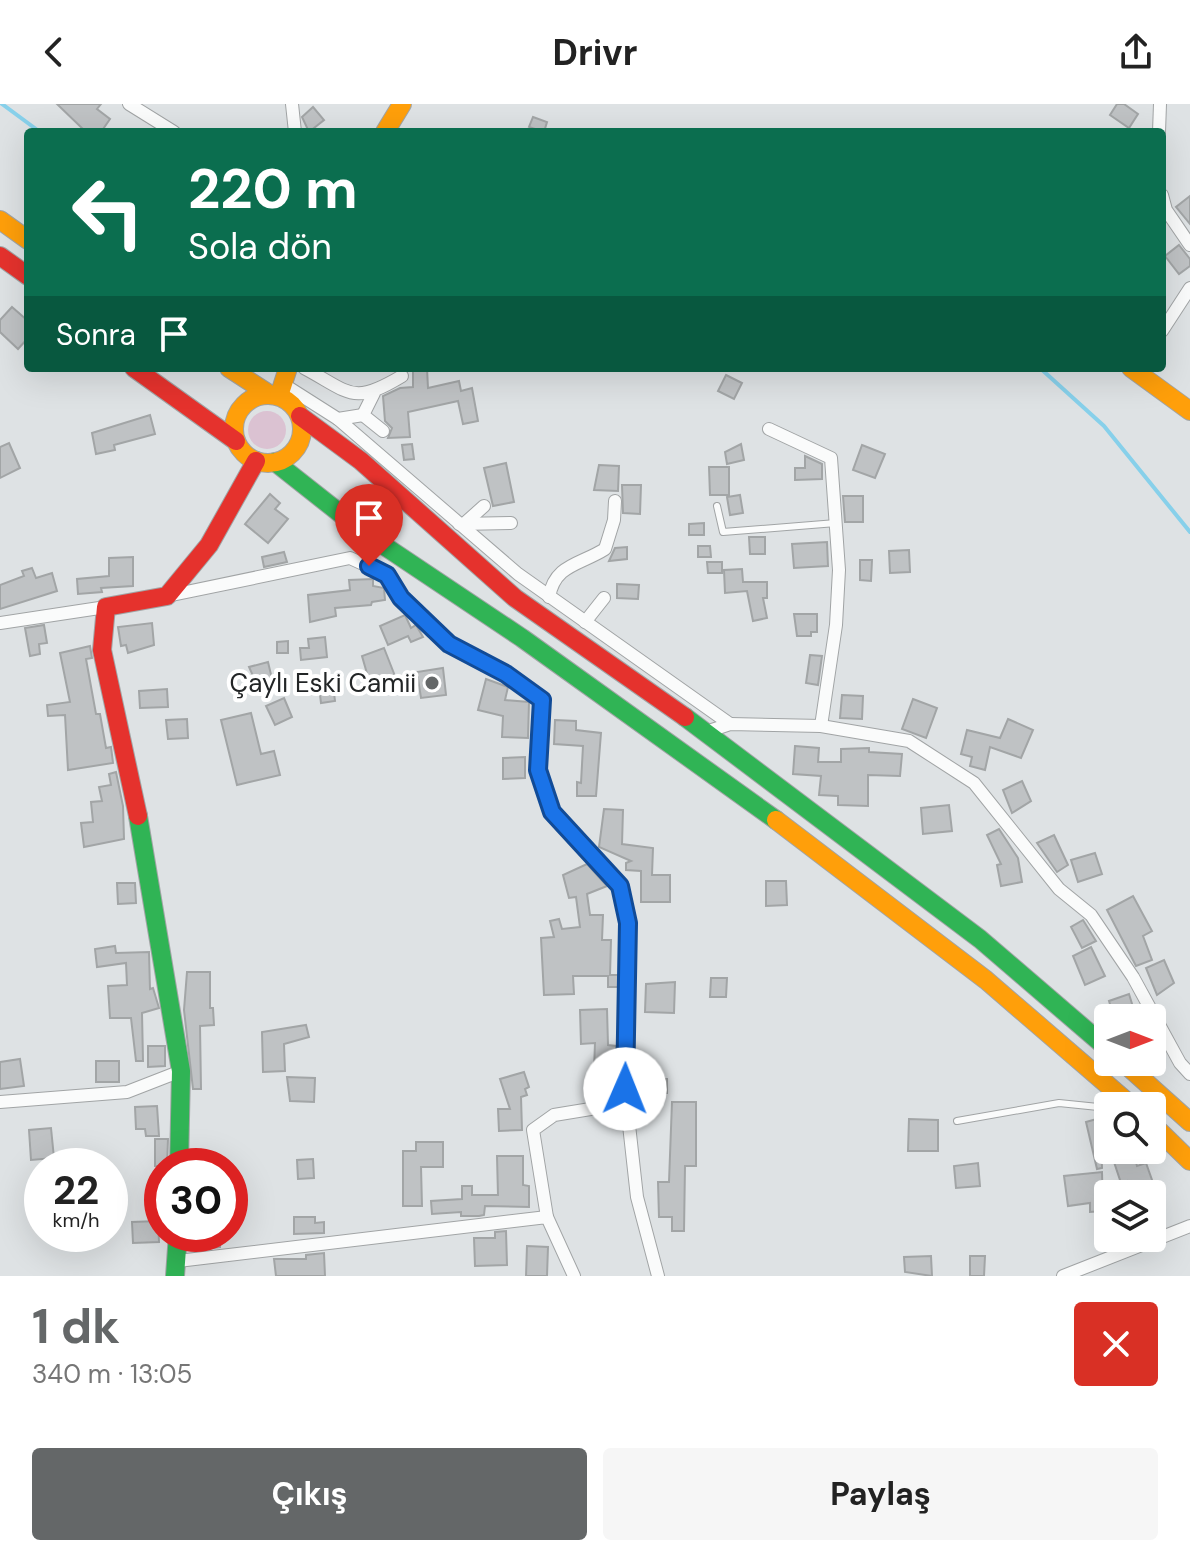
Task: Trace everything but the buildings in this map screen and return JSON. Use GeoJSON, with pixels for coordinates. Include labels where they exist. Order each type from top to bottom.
{"type":"FeatureCollection","features":[{"type":"Feature","properties":{"kind":"main road"},"geometry":{"type":"LineString","coordinates":[[387,128],[402,104]]}},
{"type":"Feature","properties":{"kind":"main road"},"geometry":{"type":"LineString","coordinates":[[0,220],[24,237]]}},
{"type":"Feature","properties":{"kind":"main road"},"geometry":{"type":"LineString","coordinates":[[0,256],[24,273]]}},
{"type":"Feature","properties":{"kind":"main road"},"geometry":{"type":"LineString","coordinates":[[139,372],[202,420],[236,441],[256,461],[285,459],[298,445],[300,416]]}},
{"type":"Feature","properties":{"kind":"main road"},"geometry":{"type":"LineString","coordinates":[[240,372],[280,386],[300,416],[361,461],[515,598],[706,732],[980,939],[1094,1037]]}},
{"type":"Feature","properties":{"kind":"main road"},"geometry":{"type":"LineString","coordinates":[[1139,372],[1190,411]]}},
{"type":"Feature","properties":{"kind":"main road"},"geometry":{"type":"LineString","coordinates":[[236,441],[233,432],[237,413],[251,399],[280,386]]}},
{"type":"Feature","properties":{"kind":"main road"},"geometry":{"type":"LineString","coordinates":[[179,1148],[181,1071],[148,864],[102,650],[106,607],[167,596],[209,545],[256,461]]}},
{"type":"Feature","properties":{"kind":"main road"},"geometry":{"type":"LineString","coordinates":[[275,462],[316,499],[367,538],[492,616],[957,954],[1106,1092]]}},
{"type":"Feature","properties":{"kind":"main road"},"geometry":{"type":"LineString","coordinates":[[1139,1076],[1190,1122]]}},
{"type":"Feature","properties":{"kind":"main road"},"geometry":{"type":"LineString","coordinates":[[1166,1138],[1190,1161]]}},
{"type":"Feature","properties":{"kind":"street"},"geometry":{"type":"LineString","coordinates":[[129,104],[168,128]]}},
{"type":"Feature","properties":{"kind":"street"},"geometry":{"type":"LineString","coordinates":[[292,104],[295,128]]}},
{"type":"Feature","properties":{"kind":"street"},"geometry":{"type":"LineString","coordinates":[[1159,128],[1160,104]]}},
{"type":"Feature","properties":{"kind":"street"},"geometry":{"type":"LineString","coordinates":[[1166,210],[1190,245]]}},
{"type":"Feature","properties":{"kind":"street"},"geometry":{"type":"LineString","coordinates":[[1166,325],[1190,288]]}},
{"type":"Feature","properties":{"kind":"street"},"geometry":{"type":"LineString","coordinates":[[310,372],[346,394],[374,393],[402,376]]}},
{"type":"Feature","properties":{"kind":"street"},"geometry":{"type":"LineString","coordinates":[[280,386],[338,419],[549,597],[730,724]]}},
{"type":"Feature","properties":{"kind":"street"},"geometry":{"type":"LineString","coordinates":[[363,415],[374,393]]}},
{"type":"Feature","properties":{"kind":"street"},"geometry":{"type":"LineString","coordinates":[[338,419],[363,415],[383,431]]}},
{"type":"Feature","properties":{"kind":"street"},"geometry":{"type":"LineString","coordinates":[[769,429],[831,458],[837,523],[836,625],[821,726]]}},
{"type":"Feature","properties":{"kind":"street"},"geometry":{"type":"LineString","coordinates":[[549,597],[552,581],[562,568],[605,549],[614,520],[615,501]]}},
{"type":"Feature","properties":{"kind":"street"},"geometry":{"type":"LineString","coordinates":[[462,524],[484,506]]}},
{"type":"Feature","properties":{"kind":"street"},"geometry":{"type":"LineString","coordinates":[[462,524],[511,523]]}},
{"type":"Feature","properties":{"kind":"street"},"geometry":{"type":"LineString","coordinates":[[167,596],[350,558],[387,575],[401,598],[449,644],[506,674],[542,700],[538,770],[552,812],[620,886],[628,923],[627,1103],[637,1197],[658,1276]]}},
{"type":"Feature","properties":{"kind":"street"},"geometry":{"type":"LineString","coordinates":[[585,622],[604,598]]}},
{"type":"Feature","properties":{"kind":"street"},"geometry":{"type":"LineString","coordinates":[[0,623],[106,607]]}},
{"type":"Feature","properties":{"kind":"street"},"geometry":{"type":"LineString","coordinates":[[706,732],[730,724],[821,726],[909,741],[974,783],[1059,889],[1091,915],[1133,977],[1180,1063],[1190,1074]]}},
{"type":"Feature","properties":{"kind":"street"},"geometry":{"type":"LineString","coordinates":[[0,1102],[127,1092],[181,1071]]}},
{"type":"Feature","properties":{"kind":"street"},"geometry":{"type":"LineString","coordinates":[[574,1276],[547,1217],[533,1130],[554,1115],[627,1103]]}},
{"type":"Feature","properties":{"kind":"street"},"geometry":{"type":"LineString","coordinates":[[176,1268],[547,1217]]}},
{"type":"Feature","properties":{"kind":"street"},"geometry":{"type":"LineString","coordinates":[[1063,1276],[1190,1226]]}},
{"type":"Feature","properties":{"kind":"lane"},"geometry":{"type":"LineString","coordinates":[[717,506],[723,532],[837,523]]}},
{"type":"Feature","properties":{"kind":"lane"},"geometry":{"type":"LineString","coordinates":[[957,1121],[1059,1103],[1094,1104]]}},
{"type":"Feature","properties":{"kind":"shaded area"},"geometry":{"type":"Polygon","coordinates":[[[267,411],[281,416],[286,430],[281,444],[267,449],[253,444],[248,430],[253,416],[267,411]]]}},
{"type":"Feature","properties":{"kind":"waterway"},"geometry":{"type":"LineString","coordinates":[[2,104],[35,128]]}},
{"type":"Feature","properties":{"kind":"waterway"},"geometry":{"type":"LineString","coordinates":[[1044,372],[1104,426],[1190,532]]}},
{"type":"Feature","properties":{"kind":"traffic: fast"},"geometry":{"type":"LineString","coordinates":[[275,462],[365,533],[522,638],[776,820]]}},
{"type":"Feature","properties":{"kind":"traffic: fast"},"geometry":{"type":"LineString","coordinates":[[685,717],[980,939],[1094,1037]]}},
{"type":"Feature","properties":{"kind":"traffic: fast"},"geometry":{"type":"LineString","coordinates":[[138,816],[181,1071],[179,1148]]}},
{"type":"Feature","properties":{"kind":"traffic: fast"},"geometry":{"type":"LineString","coordinates":[[175,1276],[177,1252]]}},
{"type":"Feature","properties":{"kind":"traffic: slow"},"geometry":{"type":"LineString","coordinates":[[387,128],[402,104]]}},
{"type":"Feature","properties":{"kind":"traffic: slow"},"geometry":{"type":"LineString","coordinates":[[0,220],[24,237]]}},
{"type":"Feature","properties":{"kind":"traffic: slow"},"geometry":{"type":"LineString","coordinates":[[235,372],[269,394]]}},
{"type":"Feature","properties":{"kind":"traffic: slow"},"geometry":{"type":"LineString","coordinates":[[279,396],[287,372]]}},
{"type":"Feature","properties":{"kind":"traffic: slow"},"geometry":{"type":"LineString","coordinates":[[1136,372],[1190,411]]}},
{"type":"Feature","properties":{"kind":"traffic: slow"},"geometry":{"type":"LineString","coordinates":[[268,395],[281,397],[292,405],[300,416],[302,429],[300,442],[292,453],[281,461],[268,463],[255,461],[244,453],[236,442],[234,429],[236,416],[244,405],[255,397],[268,395]]}},
{"type":"Feature","properties":{"kind":"traffic: slow"},"geometry":{"type":"LineString","coordinates":[[776,820],[986,980],[1116,1092]]}},
{"type":"Feature","properties":{"kind":"traffic: slow"},"geometry":{"type":"LineString","coordinates":[[1139,1076],[1190,1122]]}},
{"type":"Feature","properties":{"kind":"traffic: slow"},"geometry":{"type":"LineString","coordinates":[[1166,1138],[1190,1161]]}},
{"type":"Feature","properties":{"kind":"traffic: jam"},"geometry":{"type":"LineString","coordinates":[[0,256],[24,273]]}},
{"type":"Feature","properties":{"kind":"traffic: jam"},"geometry":{"type":"LineString","coordinates":[[140,372],[236,441]]}},
{"type":"Feature","properties":{"kind":"traffic: jam"},"geometry":{"type":"LineString","coordinates":[[300,416],[361,461],[515,598],[685,717]]}},
{"type":"Feature","properties":{"kind":"traffic: jam"},"geometry":{"type":"LineString","coordinates":[[138,816],[102,650],[106,607],[167,596],[209,545],[256,461]]}},
{"type":"Feature","properties":{"kind":"place","name":"Çaylı Eski Camii"},"geometry":{"type":"Point","coordinates":[432,683]}},
{"type":"Feature","properties":{"kind":"route"},"geometry":{"type":"LineString","coordinates":[[369,566],[387,575],[401,598],[449,644],[506,674],[542,700],[538,770],[552,812],[620,886],[628,923],[625,1089]]}}]}
